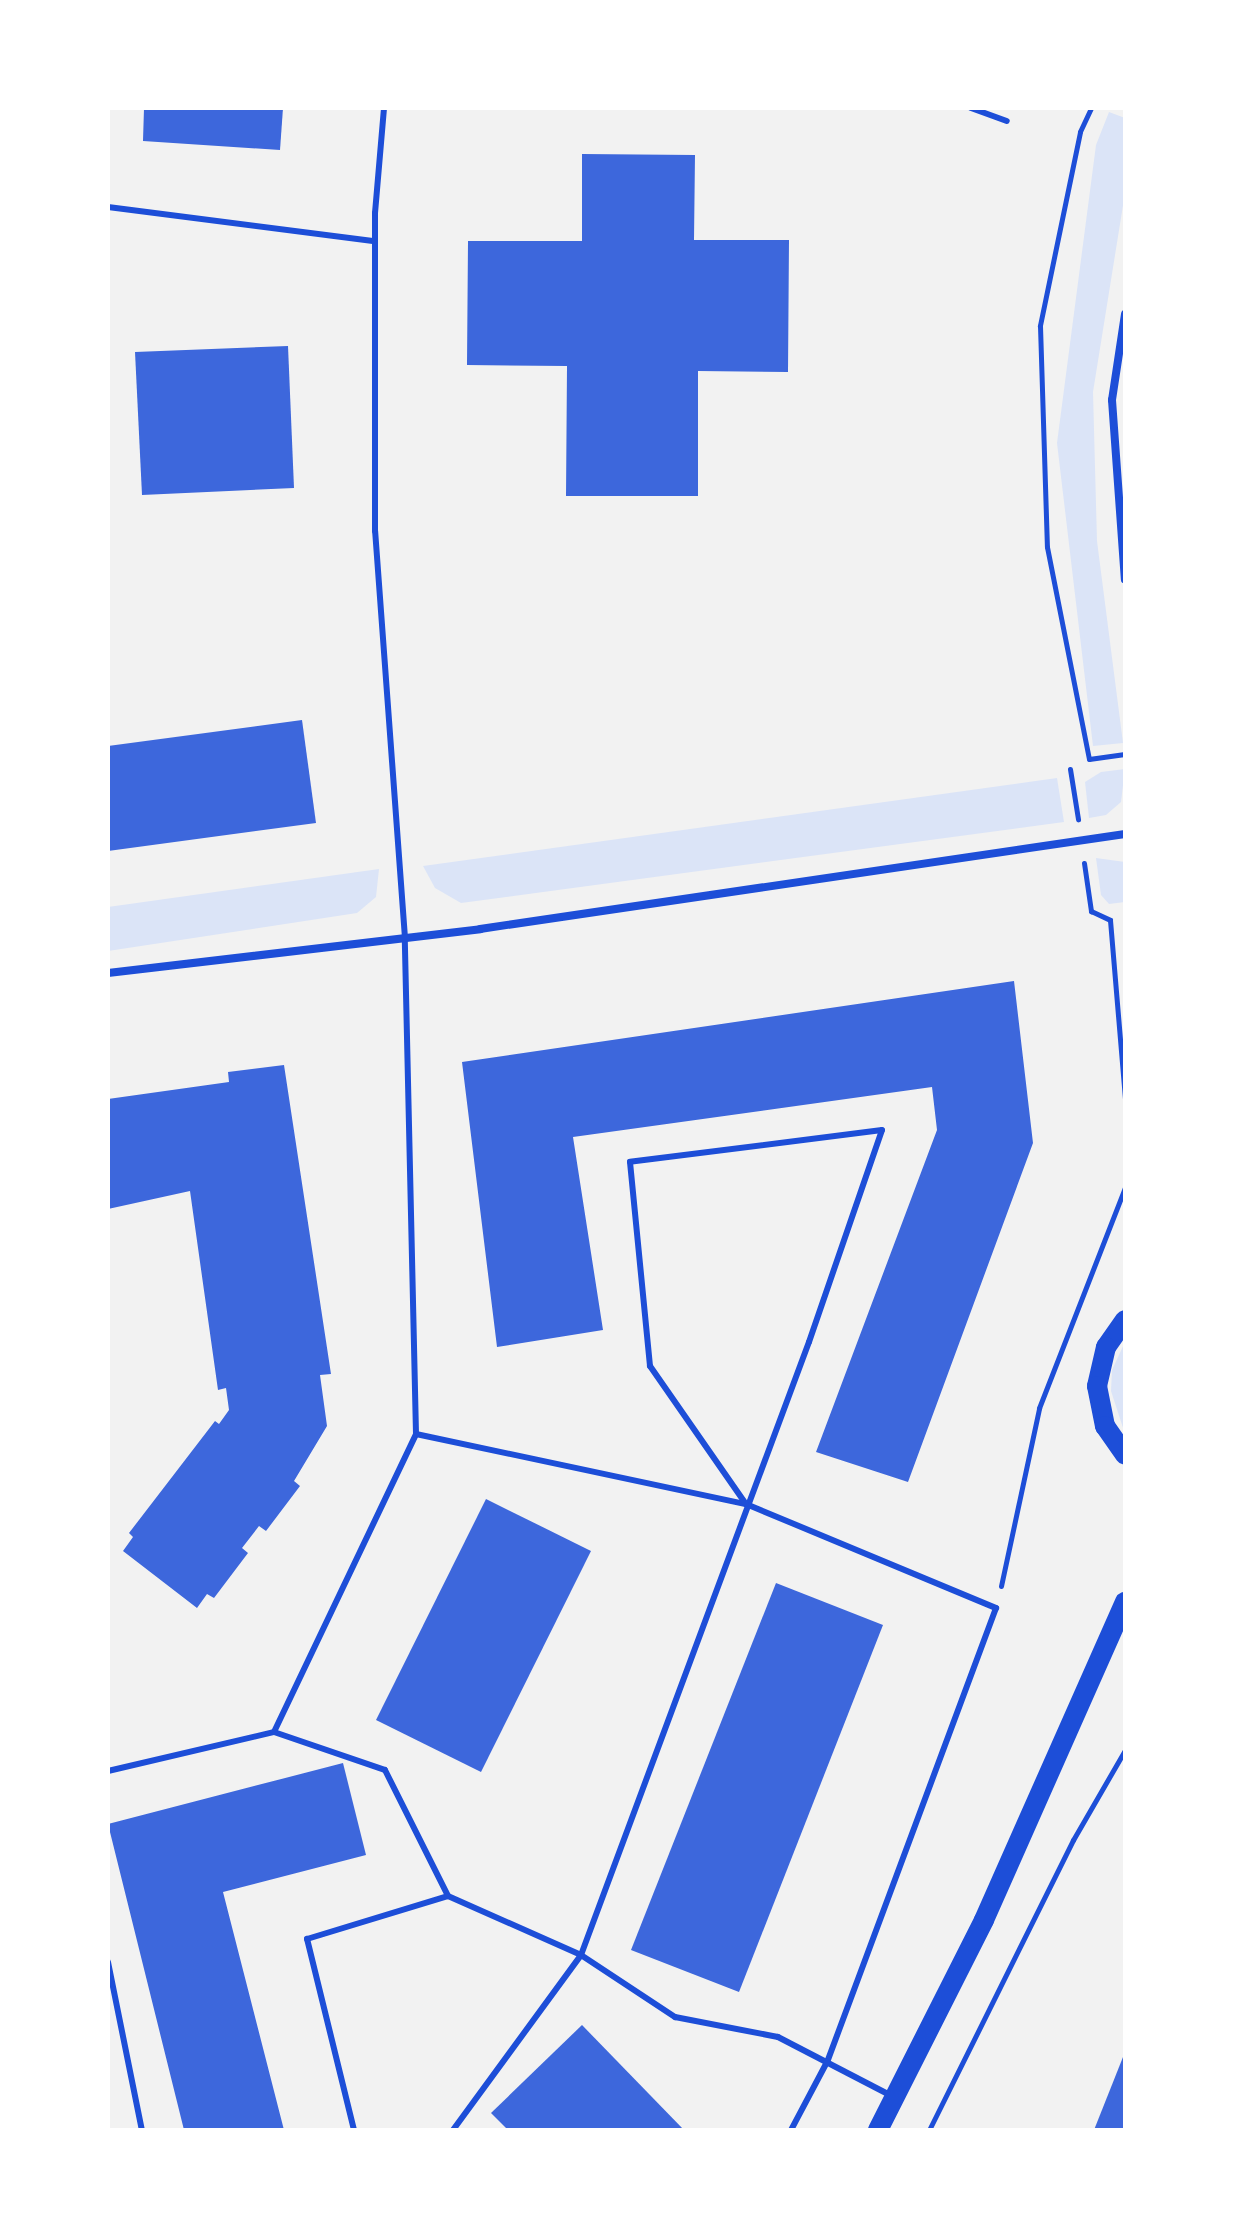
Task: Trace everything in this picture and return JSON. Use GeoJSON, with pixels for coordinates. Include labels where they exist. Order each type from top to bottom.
{"type":"FeatureCollection","features":[{"type":"Feature","properties":{"kind":"main road"},"geometry":{"type":"LineString","coordinates":[[1125,1320],[1106,1347],[1097,1386],[1105,1426],[1125,1455]]}},
{"type":"Feature","properties":{"kind":"main road"},"geometry":{"type":"LineString","coordinates":[[878,2130],[897,2098],[984,1920],[1125,1602]]}},
{"type":"Feature","properties":{"kind":"street"},"geometry":{"type":"LineString","coordinates":[[1125,314],[1112,400],[1125,580]]}},
{"type":"Feature","properties":{"kind":"street"},"geometry":{"type":"LineString","coordinates":[[108,973],[405,938],[1125,834]]}},
{"type":"Feature","properties":{"kind":"lane"},"geometry":{"type":"LineString","coordinates":[[274,1732],[416,1434],[405,938],[375,531],[375,241],[384,108]]}},
{"type":"Feature","properties":{"kind":"lane"},"geometry":{"type":"LineString","coordinates":[[971,108],[1007,121]]}},
{"type":"Feature","properties":{"kind":"lane"},"geometry":{"type":"LineString","coordinates":[[108,207],[375,241]]}},
{"type":"Feature","properties":{"kind":"lane"},"geometry":{"type":"LineString","coordinates":[[455,2129],[581,1955],[746,1504],[809,1342],[882,1130],[630,1162],[650,1366],[746,1504]]}},
{"type":"Feature","properties":{"kind":"lane"},"geometry":{"type":"LineString","coordinates":[[416,1434],[746,1504],[996,1608],[827,2062],[791,2130]]}},
{"type":"Feature","properties":{"kind":"lane"},"geometry":{"type":"LineString","coordinates":[[108,1771],[274,1732],[385,1770],[448,1896],[581,1955],[675,2017],[778,2037],[897,2098]]}},
{"type":"Feature","properties":{"kind":"lane"},"geometry":{"type":"LineString","coordinates":[[354,2130],[307,1939],[448,1896]]}},
{"type":"Feature","properties":{"kind":"lane"},"geometry":{"type":"LineString","coordinates":[[108,1962],[110,1992],[142,2130]]}},
{"type":"Feature","properties":{"kind":"path"},"geometry":{"type":"LineString","coordinates":[[1091,108],[1080,132],[1040,326],[1047,547],[1089,759],[1125,754]]}},
{"type":"Feature","properties":{"kind":"path"},"geometry":{"type":"LineString","coordinates":[[1070,769],[1078,822]]}},
{"type":"Feature","properties":{"kind":"path"},"geometry":{"type":"LineString","coordinates":[[1084,862],[1091,911],[1110,920],[1125,1098]]}},
{"type":"Feature","properties":{"kind":"path"},"geometry":{"type":"LineString","coordinates":[[996,1608],[1039,1408],[1125,1187]]}},
{"type":"Feature","properties":{"kind":"path"},"geometry":{"type":"LineString","coordinates":[[929,2130],[1073,1840],[1125,1750]]}},
{"type":"Feature","properties":{"kind":"shaded area"},"geometry":{"type":"Polygon","coordinates":[[[1109,112],[1125,118],[1125,193],[1093,392],[1097,541],[1123,743],[1093,746],[1057,443],[1096,145],[1109,112]]]}},
{"type":"Feature","properties":{"kind":"shaded area"},"geometry":{"type":"Polygon","coordinates":[[[1125,769],[1121,802],[1106,815],[1089,818],[1085,782],[1101,772],[1125,769]]]}},
{"type":"Feature","properties":{"kind":"shaded area"},"geometry":{"type":"Polygon","coordinates":[[[1057,778],[1064,822],[461,903],[435,888],[423,866],[1057,778]]]}},
{"type":"Feature","properties":{"kind":"shaded area"},"geometry":{"type":"Polygon","coordinates":[[[1096,858],[1125,862],[1125,902],[1109,904],[1101,895],[1096,858]]]}},
{"type":"Feature","properties":{"kind":"shaded area"},"geometry":{"type":"Polygon","coordinates":[[[379,869],[376,897],[357,913],[108,951],[108,907],[379,869]]]}},
{"type":"Feature","properties":{"kind":"shaded area"},"geometry":{"type":"Polygon","coordinates":[[[1125,1342],[1125,1434],[1111,1391],[1112,1370],[1125,1342]]]}},
{"type":"Feature","properties":{"kind":"building"},"geometry":{"type":"Polygon","coordinates":[[[144,108],[283,108],[280,150],[143,141],[144,108]]]}},
{"type":"Feature","properties":{"kind":"building"},"geometry":{"type":"Polygon","coordinates":[[[582,154],[695,155],[694,240],[789,240],[788,372],[698,371],[698,496],[566,496],[567,366],[467,365],[468,241],[582,241],[582,154]]]}},
{"type":"Feature","properties":{"kind":"building"},"geometry":{"type":"Polygon","coordinates":[[[288,346],[294,488],[142,495],[135,352],[288,346]]]}},
{"type":"Feature","properties":{"kind":"building"},"geometry":{"type":"Polygon","coordinates":[[[302,720],[316,823],[108,851],[108,746],[302,720]]]}},
{"type":"Feature","properties":{"kind":"building"},"geometry":{"type":"Polygon","coordinates":[[[1014,981],[1033,1143],[908,1482],[816,1452],[937,1130],[932,1087],[573,1137],[603,1330],[497,1347],[462,1062],[1014,981]]]}},
{"type":"Feature","properties":{"kind":"building"},"geometry":{"type":"Polygon","coordinates":[[[284,1065],[331,1374],[320,1375],[327,1426],[294,1481],[300,1486],[266,1531],[259,1526],[242,1548],[248,1553],[214,1598],[207,1594],[197,1608],[123,1551],[133,1537],[129,1533],[215,1421],[219,1424],[229,1410],[226,1388],[218,1390],[190,1191],[108,1209],[108,1099],[229,1082],[228,1072],[284,1065]]]}},
{"type":"Feature","properties":{"kind":"building"},"geometry":{"type":"Polygon","coordinates":[[[486,1499],[591,1551],[481,1772],[376,1720],[486,1499]]]}},
{"type":"Feature","properties":{"kind":"building"},"geometry":{"type":"Polygon","coordinates":[[[776,1583],[883,1625],[739,1992],[631,1950],[776,1583]]]}},
{"type":"Feature","properties":{"kind":"building"},"geometry":{"type":"Polygon","coordinates":[[[343,1763],[366,1855],[223,1892],[284,2130],[184,2130],[108,1824],[343,1763]]]}},
{"type":"Feature","properties":{"kind":"building"},"geometry":{"type":"Polygon","coordinates":[[[582,2025],[684,2130],[508,2130],[491,2113],[582,2025]]]}},
{"type":"Feature","properties":{"kind":"building"},"geometry":{"type":"Polygon","coordinates":[[[1125,2052],[1125,2130],[1094,2130],[1125,2052]]]}}]}
